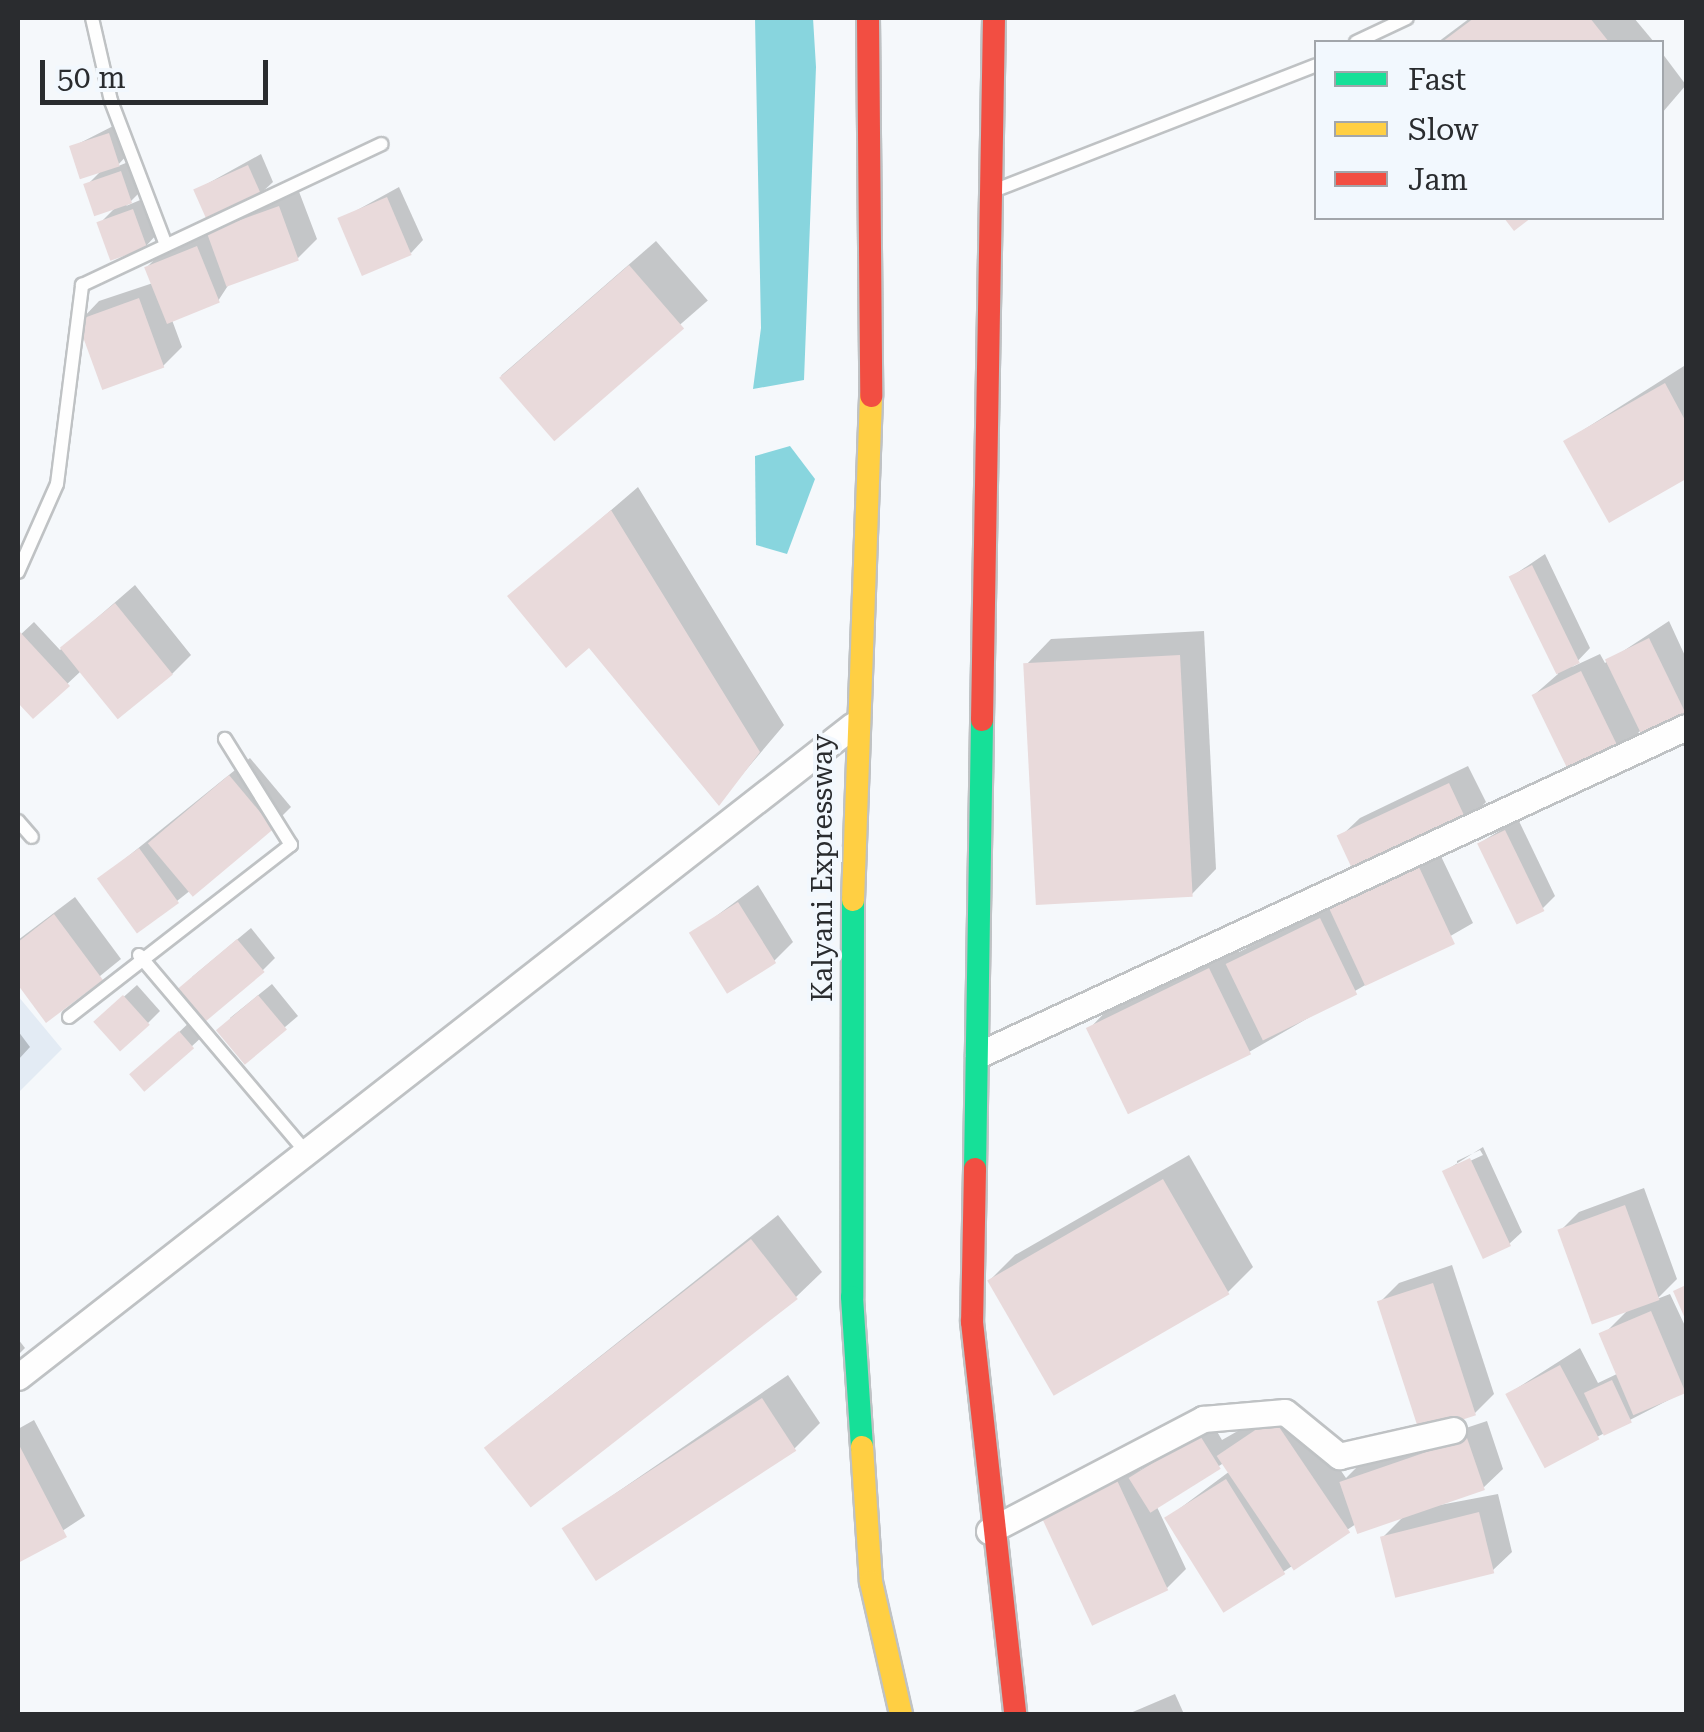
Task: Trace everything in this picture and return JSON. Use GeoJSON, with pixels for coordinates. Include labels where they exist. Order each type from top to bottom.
{"type":"FeatureCollection","features":[{"type":"Feature","properties":{"kind":"highway","name":"Kalyani Expressway"},"geometry":{"type":"LineString","coordinates":[[868,18],[874,351],[853,725],[852,1297],[871,1582],[901,1714]]}},
{"type":"Feature","properties":{"kind":"highway"},"geometry":{"type":"LineString","coordinates":[[994,18],[972,1322],[989,1531],[1016,1714]]}},
{"type":"Feature","properties":{"kind":"street"},"geometry":{"type":"LineString","coordinates":[[18,1378],[853,725]]}},
{"type":"Feature","properties":{"kind":"street"},"geometry":{"type":"LineString","coordinates":[[978,1054],[1686,727]]}},
{"type":"Feature","properties":{"kind":"street"},"geometry":{"type":"LineString","coordinates":[[989,1531],[1203,1419],[1286,1412],[1339,1456],[1453,1430]]}},
{"type":"Feature","properties":{"kind":"lane"},"geometry":{"type":"LineString","coordinates":[[92,18],[111,100],[166,245]]}},
{"type":"Feature","properties":{"kind":"lane"},"geometry":{"type":"LineString","coordinates":[[1360,40],[1407,18]]}},
{"type":"Feature","properties":{"kind":"lane"},"geometry":{"type":"LineString","coordinates":[[989,193],[1314,66]]}},
{"type":"Feature","properties":{"kind":"lane"},"geometry":{"type":"LineString","coordinates":[[18,572],[57,484],[78,294],[90,277],[382,144]]}},
{"type":"Feature","properties":{"kind":"lane"},"geometry":{"type":"LineString","coordinates":[[69,1017],[138,955],[290,845],[225,739]]}},
{"type":"Feature","properties":{"kind":"lane"},"geometry":{"type":"LineString","coordinates":[[18,820],[32,837]]}},
{"type":"Feature","properties":{"kind":"lane"},"geometry":{"type":"LineString","coordinates":[[138,955],[308,1154]]}},
{"type":"Feature","properties":{"kind":"shaded area"},"geometry":{"type":"Polygon","coordinates":[[[18,996],[62,1049],[18,1093],[18,996]]]}},
{"type":"Feature","properties":{"kind":"water"},"geometry":{"type":"Polygon","coordinates":[[[755,18],[813,18],[816,67],[804,380],[753,389],[761,328],[755,18]]]}},
{"type":"Feature","properties":{"kind":"water"},"geometry":{"type":"Polygon","coordinates":[[[790,446],[815,479],[787,554],[756,545],[755,456],[790,446]]]}},
{"type":"Feature","properties":{"kind":"building"},"geometry":{"type":"Polygon","coordinates":[[[1474,18],[1590,18],[1607,40],[1445,40],[1474,18]]]}},
{"type":"Feature","properties":{"kind":"building"},"geometry":{"type":"Polygon","coordinates":[[[109,133],[120,166],[80,179],[69,146],[109,133]]]}},
{"type":"Feature","properties":{"kind":"building"},"geometry":{"type":"Polygon","coordinates":[[[248,165],[262,196],[207,220],[193,189],[248,165]]]}},
{"type":"Feature","properties":{"kind":"building"},"geometry":{"type":"Polygon","coordinates":[[[121,171],[132,203],[94,216],[83,184],[121,171]]]}},
{"type":"Feature","properties":{"kind":"building"},"geometry":{"type":"Polygon","coordinates":[[[387,197],[412,255],[362,276],[337,218],[387,197]]]}},
{"type":"Feature","properties":{"kind":"building"},"geometry":{"type":"Polygon","coordinates":[[[279,206],[299,261],[226,287],[207,232],[279,206]]]}},
{"type":"Feature","properties":{"kind":"building"},"geometry":{"type":"Polygon","coordinates":[[[133,209],[147,248],[110,261],[96,222],[133,209]]]}},
{"type":"Feature","properties":{"kind":"building"},"geometry":{"type":"Polygon","coordinates":[[[1506,220],[1528,220],[1514,231],[1506,220]]]}},
{"type":"Feature","properties":{"kind":"building"},"geometry":{"type":"Polygon","coordinates":[[[197,246],[220,303],[167,324],[144,267],[197,246]]]}},
{"type":"Feature","properties":{"kind":"building"},"geometry":{"type":"Polygon","coordinates":[[[629,265],[684,328],[554,441],[499,378],[629,265]]]}},
{"type":"Feature","properties":{"kind":"building"},"geometry":{"type":"Polygon","coordinates":[[[139,298],[164,368],[102,390],[77,321],[139,298]]]}},
{"type":"Feature","properties":{"kind":"building"},"geometry":{"type":"Polygon","coordinates":[[[1665,383],[1686,422],[1686,479],[1609,523],[1563,441],[1665,383]]]}},
{"type":"Feature","properties":{"kind":"building"},"geometry":{"type":"Polygon","coordinates":[[[611,510],[760,752],[719,806],[589,648],[566,668],[507,596],[611,510]]]}},
{"type":"Feature","properties":{"kind":"building"},"geometry":{"type":"Polygon","coordinates":[[[1532,565],[1580,663],[1556,674],[1509,576],[1532,565]]]}},
{"type":"Feature","properties":{"kind":"building"},"geometry":{"type":"Polygon","coordinates":[[[115,603],[173,674],[118,719],[60,648],[115,603]]]}},
{"type":"Feature","properties":{"kind":"building"},"geometry":{"type":"Polygon","coordinates":[[[20,632],[70,686],[33,719],[18,703],[20,632]]]}},
{"type":"Feature","properties":{"kind":"building"},"geometry":{"type":"Polygon","coordinates":[[[1649,638],[1686,715],[1642,736],[1605,659],[1649,638]]]}},
{"type":"Feature","properties":{"kind":"building"},"geometry":{"type":"Polygon","coordinates":[[[1180,655],[1193,897],[1036,905],[1023,663],[1180,655]]]}},
{"type":"Feature","properties":{"kind":"building"},"geometry":{"type":"Polygon","coordinates":[[[1581,671],[1621,754],[1572,778],[1532,695],[1581,671]]]}},
{"type":"Feature","properties":{"kind":"building"},"geometry":{"type":"Polygon","coordinates":[[[229,775],[274,829],[193,897],[148,843],[229,775]]]}},
{"type":"Feature","properties":{"kind":"building"},"geometry":{"type":"Polygon","coordinates":[[[1449,783],[1468,824],[1356,876],[1337,835],[1449,783]]]}},
{"type":"Feature","properties":{"kind":"building"},"geometry":{"type":"Polygon","coordinates":[[[1505,830],[1544,911],[1517,924],[1477,844],[1505,830]]]}},
{"type":"Feature","properties":{"kind":"building"},"geometry":{"type":"Polygon","coordinates":[[[139,848],[179,903],[137,934],[97,879],[139,848]]]}},
{"type":"Feature","properties":{"kind":"building"},"geometry":{"type":"Polygon","coordinates":[[[1419,867],[1455,944],[1365,986],[1329,909],[1419,867]]]}},
{"type":"Feature","properties":{"kind":"building"},"geometry":{"type":"Polygon","coordinates":[[[738,902],[776,963],[727,994],[689,933],[738,902]]]}},
{"type":"Feature","properties":{"kind":"building"},"geometry":{"type":"Polygon","coordinates":[[[54,914],[103,980],[46,1023],[18,985],[18,942],[54,914]]]}},
{"type":"Feature","properties":{"kind":"building"},"geometry":{"type":"Polygon","coordinates":[[[1320,918],[1357,994],[1263,1040],[1226,964],[1320,918]]]}},
{"type":"Feature","properties":{"kind":"building"},"geometry":{"type":"Polygon","coordinates":[[[237,939],[265,972],[205,1022],[177,989],[237,939]]]}},
{"type":"Feature","properties":{"kind":"building"},"geometry":{"type":"Polygon","coordinates":[[[1209,968],[1251,1054],[1128,1114],[1086,1028],[1209,968]]]}},
{"type":"Feature","properties":{"kind":"building"},"geometry":{"type":"Polygon","coordinates":[[[123,995],[150,1025],[120,1051],[93,1022],[123,995]]]}},
{"type":"Feature","properties":{"kind":"building"},"geometry":{"type":"Polygon","coordinates":[[[258,995],[287,1029],[245,1065],[216,1030],[258,995]]]}},
{"type":"Feature","properties":{"kind":"building"},"geometry":{"type":"Polygon","coordinates":[[[179,1031],[194,1048],[144,1092],[129,1074],[179,1031]]]}},
{"type":"Feature","properties":{"kind":"building"},"geometry":{"type":"Polygon","coordinates":[[[1470,1158],[1511,1246],[1483,1259],[1442,1171],[1470,1158]]]}},
{"type":"Feature","properties":{"kind":"building"},"geometry":{"type":"Polygon","coordinates":[[[1163,1179],[1230,1294],[1054,1396],[987,1280],[1163,1179]]]}},
{"type":"Feature","properties":{"kind":"building"},"geometry":{"type":"Polygon","coordinates":[[[1625,1205],[1660,1300],[1592,1325],[1557,1230],[1625,1205]]]}},
{"type":"Feature","properties":{"kind":"building"},"geometry":{"type":"Polygon","coordinates":[[[751,1239],[798,1299],[531,1508],[484,1448],[751,1239]]]}},
{"type":"Feature","properties":{"kind":"building"},"geometry":{"type":"Polygon","coordinates":[[[1433,1283],[1476,1415],[1420,1433],[1377,1301],[1433,1283]]]}},
{"type":"Feature","properties":{"kind":"building"},"geometry":{"type":"Polygon","coordinates":[[[1686,1285],[1686,1321],[1673,1291],[1686,1285]]]}},
{"type":"Feature","properties":{"kind":"building"},"geometry":{"type":"Polygon","coordinates":[[[1651,1311],[1686,1393],[1633,1415],[1599,1333],[1651,1311]]]}},
{"type":"Feature","properties":{"kind":"building"},"geometry":{"type":"Polygon","coordinates":[[[1560,1365],[1599,1439],[1545,1468],[1505,1394],[1560,1365]]]}},
{"type":"Feature","properties":{"kind":"building"},"geometry":{"type":"Polygon","coordinates":[[[1612,1380],[1632,1423],[1604,1436],[1584,1393],[1612,1380]]]}},
{"type":"Feature","properties":{"kind":"building"},"geometry":{"type":"Polygon","coordinates":[[[762,1398],[796,1451],[596,1581],[562,1528],[762,1398]]]}},
{"type":"Feature","properties":{"kind":"building"},"geometry":{"type":"Polygon","coordinates":[[[1273,1418],[1350,1532],[1294,1570],[1217,1456],[1273,1418]]]}},
{"type":"Feature","properties":{"kind":"building"},"geometry":{"type":"Polygon","coordinates":[[[1199,1434],[1221,1469],[1150,1513],[1129,1478],[1199,1434]]]}},
{"type":"Feature","properties":{"kind":"building"},"geometry":{"type":"Polygon","coordinates":[[[1467,1438],[1485,1490],[1357,1534],[1339,1482],[1467,1438]]]}},
{"type":"Feature","properties":{"kind":"building"},"geometry":{"type":"Polygon","coordinates":[[[18,1443],[67,1537],[18,1563],[18,1443]]]}},
{"type":"Feature","properties":{"kind":"building"},"geometry":{"type":"Polygon","coordinates":[[[1115,1476],[1168,1590],[1092,1626],[1039,1511],[1115,1476]]]}},
{"type":"Feature","properties":{"kind":"building"},"geometry":{"type":"Polygon","coordinates":[[[1226,1479],[1285,1574],[1223,1613],[1164,1518],[1226,1479]]]}},
{"type":"Feature","properties":{"kind":"building"},"geometry":{"type":"Polygon","coordinates":[[[1479,1512],[1494,1573],[1395,1598],[1380,1537],[1479,1512]]]}},
{"type":"Feature","properties":{"kind":"traffic: fast"},"geometry":{"type":"LineString","coordinates":[[975,1169],[982,720]]}},
{"type":"Feature","properties":{"kind":"traffic: fast"},"geometry":{"type":"LineString","coordinates":[[853,900],[852,1297],[862,1447]]}},
{"type":"Feature","properties":{"kind":"traffic: slow"},"geometry":{"type":"LineString","coordinates":[[853,900],[871,396]]}},
{"type":"Feature","properties":{"kind":"traffic: slow"},"geometry":{"type":"LineString","coordinates":[[862,1447],[871,1582],[901,1714]]}},
{"type":"Feature","properties":{"kind":"traffic: jam"},"geometry":{"type":"LineString","coordinates":[[868,18],[871,396]]}},
{"type":"Feature","properties":{"kind":"traffic: jam"},"geometry":{"type":"LineString","coordinates":[[982,720],[994,18]]}},
{"type":"Feature","properties":{"kind":"traffic: jam"},"geometry":{"type":"LineString","coordinates":[[975,1169],[972,1322],[1015,1714]]}}]}
